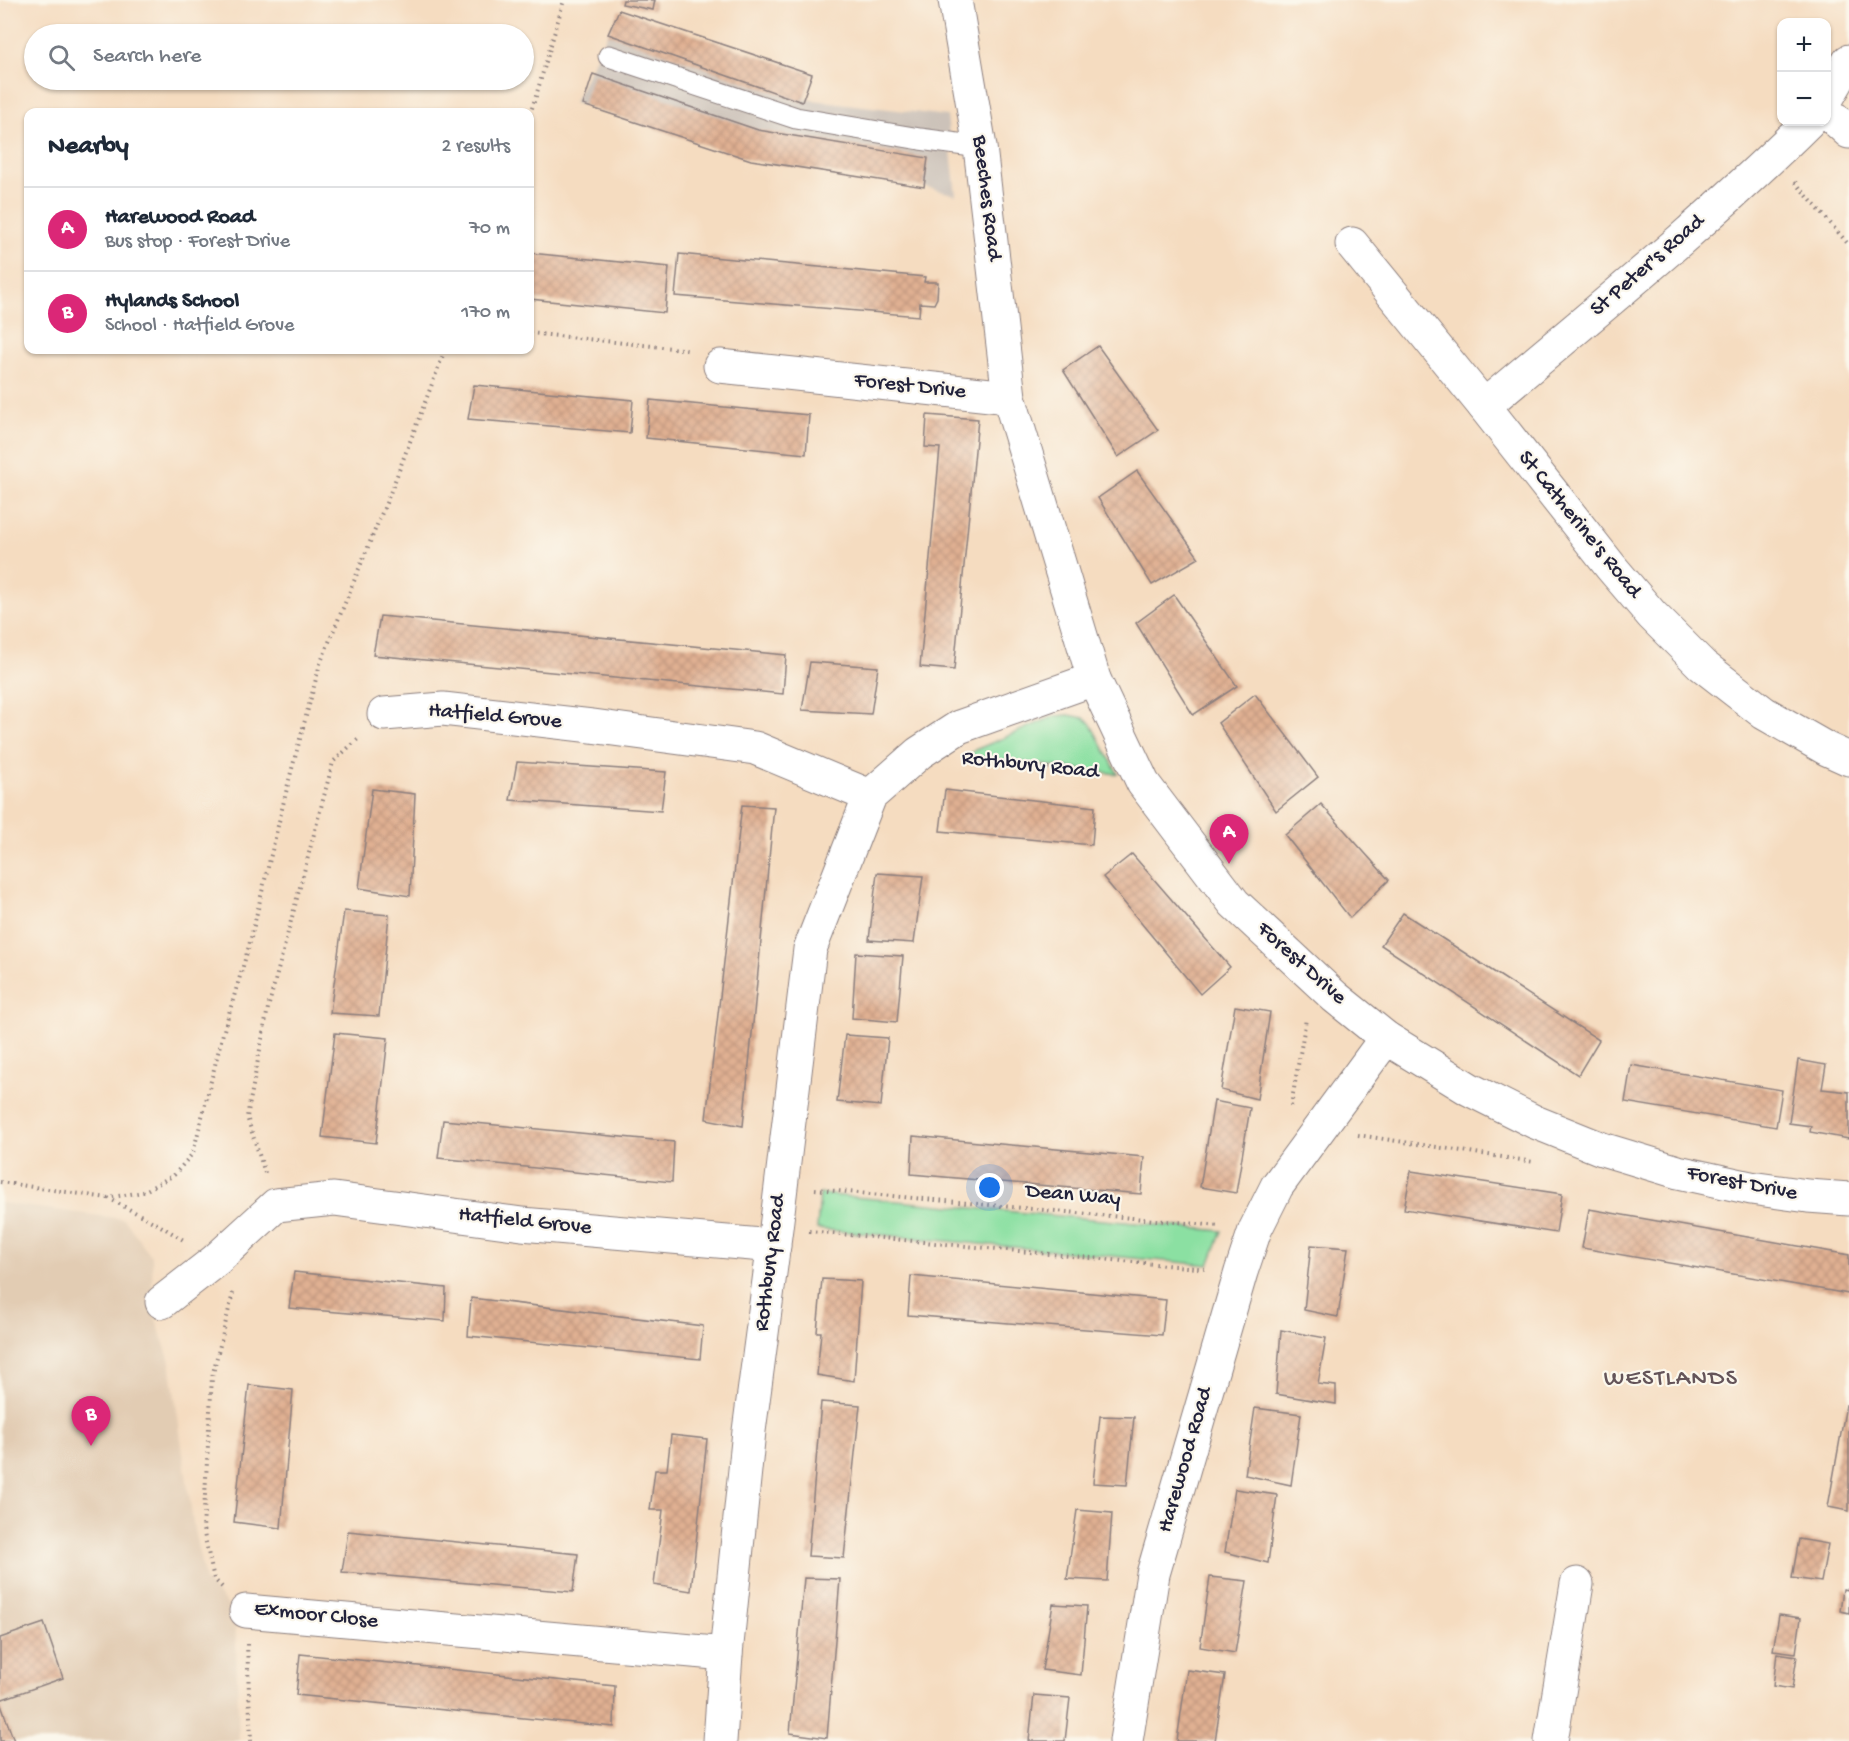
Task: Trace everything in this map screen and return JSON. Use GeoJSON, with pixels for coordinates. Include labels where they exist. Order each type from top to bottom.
{"type":"FeatureCollection","features":[{"type":"Feature","properties":{"kind":"street","name":"Beeches Road"},"geometry":{"type":"LineString","coordinates":[[955,0],[980,147],[1009,398]]}},
{"type":"Feature","properties":{"kind":"street"},"geometry":{"type":"LineString","coordinates":[[1831,93],[1849,61]]}},
{"type":"Feature","properties":{"kind":"street"},"geometry":{"type":"LineString","coordinates":[[1831,115],[1849,132]]}},
{"type":"Feature","properties":{"kind":"street","name":"St Peter's Road"},"geometry":{"type":"LineString","coordinates":[[1484,406],[1671,248],[1773,157],[1804,126]]}},
{"type":"Feature","properties":{"kind":"street","name":"St Catherine's Road"},"geometry":{"type":"LineString","coordinates":[[1352,244],[1652,615],[1702,665],[1764,713],[1849,759]]}},
{"type":"Feature","properties":{"kind":"street","name":"Forest Drive"},"geometry":{"type":"LineString","coordinates":[[720,366],[1009,398],[1094,679],[1141,778],[1234,903],[1313,977],[1386,1038],[1469,1089],[1534,1122],[1602,1149],[1678,1172],[1808,1196],[1849,1199]]}},
{"type":"Feature","properties":{"kind":"street"},"geometry":{"type":"LineString","coordinates":[[870,796],[919,753],[959,727],[1094,679]]}},
{"type":"Feature","properties":{"kind":"street","name":"Hatfield Grove"},"geometry":{"type":"LineString","coordinates":[[384,714],[443,709],[755,748],[870,796]]}},
{"type":"Feature","properties":{"kind":"street","name":"Rothbury Road"},"geometry":{"type":"LineString","coordinates":[[720,1741],[726,1654],[749,1431],[810,949],[870,796]]}},
{"type":"Feature","properties":{"kind":"street","name":"Harewood Road"},"geometry":{"type":"LineString","coordinates":[[1126,1741],[1153,1574],[1255,1230],[1277,1186],[1386,1038]]}},
{"type":"Feature","properties":{"kind":"street","name":"Hatfield Grove"},"geometry":{"type":"LineString","coordinates":[[276,1205],[334,1199],[522,1224],[775,1237]]}},
{"type":"Feature","properties":{"kind":"street"},"geometry":{"type":"LineString","coordinates":[[162,1302],[216,1260],[276,1205]]}},
{"type":"Feature","properties":{"kind":"street"},"geometry":{"type":"LineString","coordinates":[[1551,1741],[1577,1584]]}},
{"type":"Feature","properties":{"kind":"street","name":"Exmoor Close"},"geometry":{"type":"LineString","coordinates":[[246,1611],[726,1654]]}},
{"type":"Feature","properties":{"kind":"lane"},"geometry":{"type":"LineString","coordinates":[[609,56],[796,118],[920,140],[980,147]]}},
{"type":"Feature","properties":{"kind":"path"},"geometry":{"type":"LineString","coordinates":[[532,108],[564,0]]}},
{"type":"Feature","properties":{"kind":"path"},"geometry":{"type":"LineString","coordinates":[[1773,157],[1849,245]]}},
{"type":"Feature","properties":{"kind":"path"},"geometry":{"type":"LineString","coordinates":[[534,333],[718,353],[720,366]]}},
{"type":"Feature","properties":{"kind":"path"},"geometry":{"type":"LineString","coordinates":[[0,1182],[107,1198],[143,1192],[174,1175],[193,1153],[222,1037],[249,946],[320,664],[393,486],[443,354]]}},
{"type":"Feature","properties":{"kind":"path"},"geometry":{"type":"LineString","coordinates":[[276,1205],[247,1117],[268,1008],[333,762],[384,714]]}},
{"type":"Feature","properties":{"kind":"path","name":"Rothbury Road"},"geometry":{"type":"LineString","coordinates":[[919,753],[1141,778]]}},
{"type":"Feature","properties":{"kind":"path"},"geometry":{"type":"LineString","coordinates":[[1289,1117],[1313,977]]}},
{"type":"Feature","properties":{"kind":"path"},"geometry":{"type":"LineString","coordinates":[[1318,1129],[1536,1162]]}},
{"type":"Feature","properties":{"kind":"path","name":"Dean Way"},"geometry":{"type":"LineString","coordinates":[[781,1186],[1255,1230]]}},
{"type":"Feature","properties":{"kind":"path"},"geometry":{"type":"LineString","coordinates":[[107,1198],[159,1225],[216,1260]]}},
{"type":"Feature","properties":{"kind":"path"},"geometry":{"type":"LineString","coordinates":[[775,1237],[1241,1272]]}},
{"type":"Feature","properties":{"kind":"path","name":"Exmoor Close"},"geometry":{"type":"LineString","coordinates":[[216,1260],[237,1278],[212,1377],[203,1529],[214,1579],[246,1611]]}},
{"type":"Feature","properties":{"kind":"path"},"geometry":{"type":"LineString","coordinates":[[246,1611],[251,1741]]}},
{"type":"Feature","properties":{"kind":"shaded area"},"geometry":{"type":"Polygon","coordinates":[[[619,10],[812,74],[804,99],[947,116],[956,195],[926,187],[751,160],[574,102],[619,10]]]}},
{"type":"Feature","properties":{"kind":"shaded area"},"geometry":{"type":"Polygon","coordinates":[[[0,1203],[124,1219],[152,1257],[153,1310],[170,1362],[194,1530],[205,1581],[235,1613],[239,1741],[0,1741],[0,1203]]]}},
{"type":"Feature","properties":{"kind":"green space"},"geometry":{"type":"Polygon","coordinates":[[[1069,715],[1084,718],[1090,723],[1118,774],[968,756],[975,750],[1055,716],[1069,715]]]}},
{"type":"Feature","properties":{"kind":"green space"},"geometry":{"type":"Polygon","coordinates":[[[820,1194],[1222,1231],[1209,1265],[817,1229],[820,1194]]]}},
{"type":"Feature","properties":{"kind":"building"},"geometry":{"type":"Polygon","coordinates":[[[623,0],[655,0],[653,10],[622,4],[623,0]]]}},
{"type":"Feature","properties":{"kind":"building"},"geometry":{"type":"Polygon","coordinates":[[[619,10],[812,74],[802,102],[608,34],[619,10]]]}},
{"type":"Feature","properties":{"kind":"building"},"geometry":{"type":"Polygon","coordinates":[[[593,74],[758,130],[928,158],[924,187],[751,160],[583,105],[593,74]]]}},
{"type":"Feature","properties":{"kind":"building"},"geometry":{"type":"Polygon","coordinates":[[[534,253],[669,267],[665,313],[534,299],[534,253]]]}},
{"type":"Feature","properties":{"kind":"building"},"geometry":{"type":"Polygon","coordinates":[[[679,254],[925,277],[924,282],[938,282],[937,298],[934,304],[920,303],[919,316],[675,296],[679,254]]]}},
{"type":"Feature","properties":{"kind":"building"},"geometry":{"type":"Polygon","coordinates":[[[1098,346],[1158,430],[1118,457],[1063,370],[1098,346]]]}},
{"type":"Feature","properties":{"kind":"building"},"geometry":{"type":"Polygon","coordinates":[[[474,385],[633,400],[630,433],[468,419],[474,385]]]}},
{"type":"Feature","properties":{"kind":"building"},"geometry":{"type":"Polygon","coordinates":[[[650,400],[809,415],[806,454],[646,438],[650,400]]]}},
{"type":"Feature","properties":{"kind":"building"},"geometry":{"type":"Polygon","coordinates":[[[927,415],[978,419],[954,670],[920,667],[940,448],[925,447],[927,415]]]}},
{"type":"Feature","properties":{"kind":"building"},"geometry":{"type":"Polygon","coordinates":[[[1137,471],[1199,558],[1152,585],[1098,498],[1137,471]]]}},
{"type":"Feature","properties":{"kind":"building"},"geometry":{"type":"Polygon","coordinates":[[[1174,595],[1237,686],[1193,715],[1136,623],[1174,595]]]}},
{"type":"Feature","properties":{"kind":"building"},"geometry":{"type":"Polygon","coordinates":[[[380,616],[786,655],[783,694],[373,655],[380,616]]]}},
{"type":"Feature","properties":{"kind":"building"},"geometry":{"type":"Polygon","coordinates":[[[810,662],[878,667],[871,714],[802,710],[810,662]]]}},
{"type":"Feature","properties":{"kind":"building"},"geometry":{"type":"Polygon","coordinates":[[[1255,694],[1318,777],[1276,811],[1218,723],[1255,694]]]}},
{"type":"Feature","properties":{"kind":"building"},"geometry":{"type":"Polygon","coordinates":[[[517,762],[666,772],[661,811],[510,800],[517,762]]]}},
{"type":"Feature","properties":{"kind":"building"},"geometry":{"type":"Polygon","coordinates":[[[372,789],[415,794],[410,896],[359,888],[372,789]]]}},
{"type":"Feature","properties":{"kind":"building"},"geometry":{"type":"Polygon","coordinates":[[[945,790],[1095,807],[1092,845],[940,831],[945,790]]]}},
{"type":"Feature","properties":{"kind":"building"},"geometry":{"type":"Polygon","coordinates":[[[1321,804],[1389,880],[1350,918],[1285,835],[1321,804]]]}},
{"type":"Feature","properties":{"kind":"building"},"geometry":{"type":"Polygon","coordinates":[[[742,805],[774,807],[743,1126],[706,1119],[742,805]]]}},
{"type":"Feature","properties":{"kind":"building"},"geometry":{"type":"Polygon","coordinates":[[[1132,854],[1230,967],[1200,994],[1103,877],[1132,854]]]}},
{"type":"Feature","properties":{"kind":"building"},"geometry":{"type":"Polygon","coordinates":[[[877,873],[923,876],[914,943],[869,940],[877,873]]]}},
{"type":"Feature","properties":{"kind":"building"},"geometry":{"type":"Polygon","coordinates":[[[344,911],[389,915],[379,1016],[330,1013],[344,911]]]}},
{"type":"Feature","properties":{"kind":"building"},"geometry":{"type":"Polygon","coordinates":[[[1403,913],[1599,1040],[1578,1075],[1381,945],[1403,913]]]}},
{"type":"Feature","properties":{"kind":"building"},"geometry":{"type":"Polygon","coordinates":[[[856,953],[903,956],[897,1022],[852,1018],[856,953]]]}},
{"type":"Feature","properties":{"kind":"building"},"geometry":{"type":"Polygon","coordinates":[[[1235,1006],[1270,1012],[1257,1099],[1221,1090],[1235,1006]]]}},
{"type":"Feature","properties":{"kind":"building"},"geometry":{"type":"Polygon","coordinates":[[[335,1033],[388,1038],[376,1143],[322,1137],[335,1033]]]}},
{"type":"Feature","properties":{"kind":"building"},"geometry":{"type":"Polygon","coordinates":[[[845,1035],[888,1038],[881,1106],[837,1102],[845,1035]]]}},
{"type":"Feature","properties":{"kind":"building"},"geometry":{"type":"Polygon","coordinates":[[[1798,1060],[1826,1065],[1822,1089],[1849,1092],[1849,1139],[1810,1132],[1811,1126],[1789,1123],[1798,1060]]]}},
{"type":"Feature","properties":{"kind":"building"},"geometry":{"type":"Polygon","coordinates":[[[1631,1065],[1782,1090],[1776,1127],[1625,1102],[1631,1065]]]}},
{"type":"Feature","properties":{"kind":"building"},"geometry":{"type":"Polygon","coordinates":[[[1214,1101],[1250,1108],[1236,1193],[1200,1187],[1214,1101]]]}},
{"type":"Feature","properties":{"kind":"building"},"geometry":{"type":"Polygon","coordinates":[[[443,1120],[674,1142],[672,1182],[438,1158],[443,1120]]]}},
{"type":"Feature","properties":{"kind":"building"},"geometry":{"type":"Polygon","coordinates":[[[913,1136],[1144,1157],[1141,1194],[911,1174],[913,1136]]]}},
{"type":"Feature","properties":{"kind":"building"},"geometry":{"type":"Polygon","coordinates":[[[1411,1171],[1562,1194],[1556,1233],[1404,1209],[1411,1171]]]}},
{"type":"Feature","properties":{"kind":"building"},"geometry":{"type":"Polygon","coordinates":[[[1589,1209],[1849,1255],[1849,1294],[1582,1248],[1589,1209]]]}},
{"type":"Feature","properties":{"kind":"building"},"geometry":{"type":"Polygon","coordinates":[[[1311,1245],[1348,1248],[1338,1317],[1304,1310],[1311,1245]]]}},
{"type":"Feature","properties":{"kind":"building"},"geometry":{"type":"Polygon","coordinates":[[[294,1272],[446,1288],[445,1321],[289,1308],[294,1272]]]}},
{"type":"Feature","properties":{"kind":"building"},"geometry":{"type":"Polygon","coordinates":[[[911,1276],[1166,1300],[1162,1335],[908,1315],[911,1276]]]}},
{"type":"Feature","properties":{"kind":"building"},"geometry":{"type":"Polygon","coordinates":[[[822,1279],[861,1281],[854,1381],[817,1375],[821,1332],[817,1332],[822,1279]]]}},
{"type":"Feature","properties":{"kind":"building"},"geometry":{"type":"Polygon","coordinates":[[[471,1298],[703,1326],[700,1359],[468,1336],[471,1298]]]}},
{"type":"Feature","properties":{"kind":"building"},"geometry":{"type":"Polygon","coordinates":[[[1281,1330],[1326,1338],[1318,1384],[1336,1386],[1336,1404],[1276,1394],[1281,1330]]]}},
{"type":"Feature","properties":{"kind":"building"},"geometry":{"type":"Polygon","coordinates":[[[249,1385],[293,1390],[281,1528],[234,1522],[249,1385]]]}},
{"type":"Feature","properties":{"kind":"building"},"geometry":{"type":"Polygon","coordinates":[[[821,1402],[860,1405],[844,1558],[808,1556],[821,1402]]]}},
{"type":"Feature","properties":{"kind":"building"},"geometry":{"type":"Polygon","coordinates":[[[1846,1405],[1849,1406],[1849,1511],[1828,1507],[1846,1405]]]}},
{"type":"Feature","properties":{"kind":"building"},"geometry":{"type":"Polygon","coordinates":[[[1255,1408],[1301,1414],[1291,1485],[1245,1475],[1255,1408]]]}},
{"type":"Feature","properties":{"kind":"building"},"geometry":{"type":"Polygon","coordinates":[[[1100,1416],[1134,1417],[1127,1485],[1093,1483],[1100,1416]]]}},
{"type":"Feature","properties":{"kind":"building"},"geometry":{"type":"Polygon","coordinates":[[[671,1435],[707,1439],[691,1591],[654,1585],[663,1510],[650,1510],[655,1470],[667,1470],[671,1435]]]}},
{"type":"Feature","properties":{"kind":"building"},"geometry":{"type":"Polygon","coordinates":[[[1235,1489],[1277,1495],[1268,1563],[1225,1552],[1235,1489]]]}},
{"type":"Feature","properties":{"kind":"building"},"geometry":{"type":"Polygon","coordinates":[[[1077,1510],[1112,1513],[1107,1581],[1067,1579],[1077,1510]]]}},
{"type":"Feature","properties":{"kind":"building"},"geometry":{"type":"Polygon","coordinates":[[[348,1531],[578,1554],[573,1592],[342,1572],[348,1531]]]}},
{"type":"Feature","properties":{"kind":"building"},"geometry":{"type":"Polygon","coordinates":[[[1799,1539],[1828,1544],[1821,1582],[1792,1578],[1799,1539]]]}},
{"type":"Feature","properties":{"kind":"building"},"geometry":{"type":"Polygon","coordinates":[[[1210,1577],[1247,1581],[1235,1653],[1200,1647],[1210,1577]]]}},
{"type":"Feature","properties":{"kind":"building"},"geometry":{"type":"Polygon","coordinates":[[[804,1578],[840,1579],[827,1738],[790,1733],[804,1578]]]}},
{"type":"Feature","properties":{"kind":"building"},"geometry":{"type":"Polygon","coordinates":[[[1843,1589],[1849,1590],[1849,1613],[1840,1611],[1843,1589]]]}},
{"type":"Feature","properties":{"kind":"building"},"geometry":{"type":"Polygon","coordinates":[[[1053,1604],[1087,1606],[1081,1675],[1042,1670],[1053,1604]]]}},
{"type":"Feature","properties":{"kind":"building"},"geometry":{"type":"Polygon","coordinates":[[[1779,1615],[1801,1618],[1796,1653],[1773,1650],[1779,1615]]]}},
{"type":"Feature","properties":{"kind":"building"},"geometry":{"type":"Polygon","coordinates":[[[44,1623],[63,1678],[0,1700],[0,1638],[44,1623]]]}},
{"type":"Feature","properties":{"kind":"building"},"geometry":{"type":"Polygon","coordinates":[[[1777,1653],[1797,1656],[1792,1689],[1773,1686],[1777,1653]]]}},
{"type":"Feature","properties":{"kind":"building"},"geometry":{"type":"Polygon","coordinates":[[[300,1654],[615,1686],[614,1727],[296,1695],[300,1654]]]}},
{"type":"Feature","properties":{"kind":"building"},"geometry":{"type":"Polygon","coordinates":[[[1187,1670],[1225,1675],[1215,1741],[1177,1741],[1187,1670]]]}},
{"type":"Feature","properties":{"kind":"building"},"geometry":{"type":"Polygon","coordinates":[[[1034,1695],[1070,1698],[1065,1741],[1029,1741],[1034,1695]]]}},
{"type":"Feature","properties":{"kind":"building"},"geometry":{"type":"Polygon","coordinates":[[[0,1702],[14,1741],[0,1741],[0,1702]]]}},
{"type":"Feature","properties":{"kind":"place","name":"Harewood Road"},"geometry":{"type":"Point","coordinates":[1229,864]}},
{"type":"Feature","properties":{"kind":"place","name":"Hylands School"},"geometry":{"type":"Point","coordinates":[91,1446]}},
{"type":"Feature","properties":{"kind":"district","name":"WESTLANDS"},"geometry":{"type":"Point","coordinates":[1671,1379]}}]}
